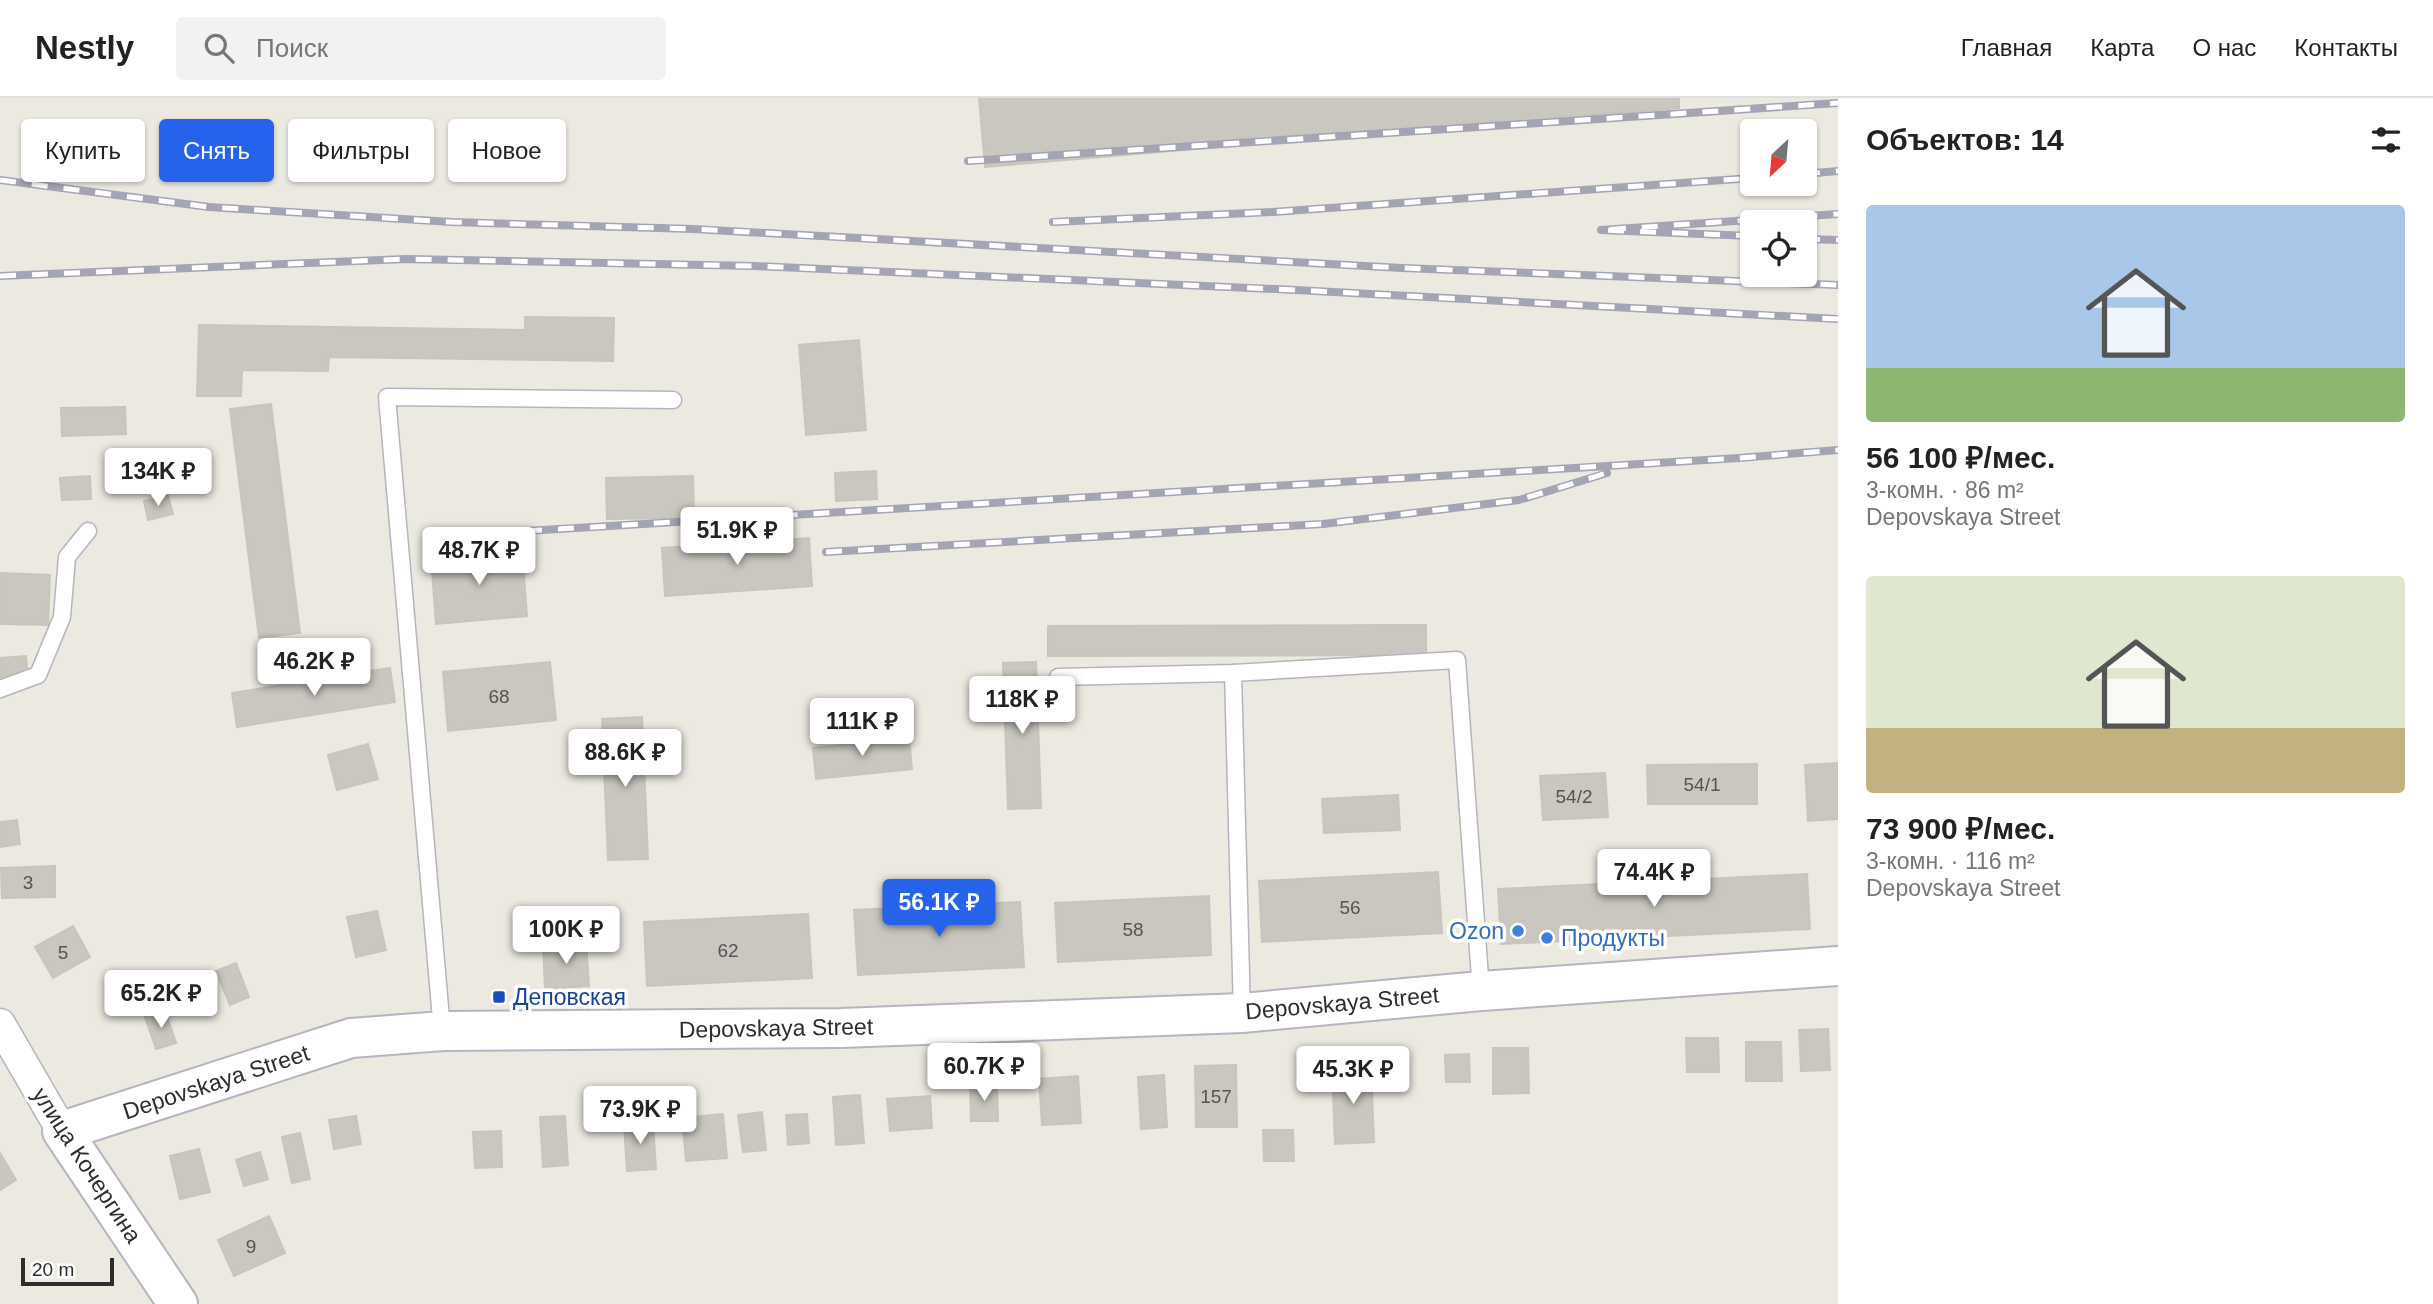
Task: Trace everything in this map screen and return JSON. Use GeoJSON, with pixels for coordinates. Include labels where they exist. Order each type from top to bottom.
{"type":"FeatureCollection","features":[{"type":"Feature","properties":{"kind":"street","name":"Depovskaya Street"},"geometry":{"type":"LineString","coordinates":[[62,1131],[351,1038],[443,1031],[841,1028],[1242,1013],[1482,991],[1838,966]]}},
{"type":"Feature","properties":{"kind":"street","name":"улица Кочергина"},"geometry":{"type":"LineString","coordinates":[[4,1037],[62,1131],[178,1304]]}},
{"type":"Feature","properties":{"kind":"lane"},"geometry":{"type":"LineString","coordinates":[[443,1031],[387,397],[673,400]]}},
{"type":"Feature","properties":{"kind":"lane"},"geometry":{"type":"LineString","coordinates":[[0,689],[38,676],[62,617],[67,557],[88,531]]}},
{"type":"Feature","properties":{"kind":"lane"},"geometry":{"type":"LineString","coordinates":[[1058,677],[1233,673],[1457,660],[1482,991]]}},
{"type":"Feature","properties":{"kind":"lane"},"geometry":{"type":"LineString","coordinates":[[1233,673],[1242,1013]]}},
{"type":"Feature","properties":{"kind":"building"},"geometry":{"type":"Polygon","coordinates":[[[979,98],[1679,98],[1679,108],[985,167],[979,98]]]}},
{"type":"Feature","properties":{"kind":"building"},"geometry":{"type":"Polygon","coordinates":[[[525,317],[614,318],[613,361],[329,357],[328,371],[242,370],[241,396],[197,396],[199,325],[525,330],[525,317]]]}},
{"type":"Feature","properties":{"kind":"building"},"geometry":{"type":"Polygon","coordinates":[[[859,340],[866,430],[806,435],[799,345],[859,340]]]}},
{"type":"Feature","properties":{"kind":"building"},"geometry":{"type":"Polygon","coordinates":[[[271,404],[300,633],[259,638],[230,409],[271,404]]]}},
{"type":"Feature","properties":{"kind":"building"},"geometry":{"type":"Polygon","coordinates":[[[125,407],[126,434],[62,436],[61,408],[125,407]]]}},
{"type":"Feature","properties":{"kind":"building"},"geometry":{"type":"Polygon","coordinates":[[[876,471],[877,499],[836,501],[835,473],[876,471]]]}},
{"type":"Feature","properties":{"kind":"building"},"geometry":{"type":"Polygon","coordinates":[[[90,476],[91,499],[62,500],[60,478],[90,476]]]}},
{"type":"Feature","properties":{"kind":"building"},"geometry":{"type":"Polygon","coordinates":[[[693,476],[694,518],[607,519],[606,478],[693,476]]]}},
{"type":"Feature","properties":{"kind":"building"},"geometry":{"type":"Polygon","coordinates":[[[168,496],[173,514],[148,520],[144,501],[168,496]]]}},
{"type":"Feature","properties":{"kind":"building"},"geometry":{"type":"Polygon","coordinates":[[[809,538],[812,586],[665,596],[662,548],[809,538]]]}},
{"type":"Feature","properties":{"kind":"building"},"geometry":{"type":"Polygon","coordinates":[[[522,550],[527,616],[436,624],[431,558],[522,550]]]}},
{"type":"Feature","properties":{"kind":"building"},"geometry":{"type":"Polygon","coordinates":[[[0,573],[50,575],[48,625],[0,624],[0,573]]]}},
{"type":"Feature","properties":{"kind":"building"},"geometry":{"type":"Polygon","coordinates":[[[1426,625],[1426,655],[1048,656],[1048,626],[1426,625]]]}},
{"type":"Feature","properties":{"kind":"building"},"geometry":{"type":"Polygon","coordinates":[[[26,656],[28,677],[0,680],[0,658],[26,656]]]}},
{"type":"Feature","properties":{"kind":"building"},"geometry":{"type":"Polygon","coordinates":[[[550,662],[556,720],[448,731],[443,672],[550,662]]]}},
{"type":"Feature","properties":{"kind":"building"},"geometry":{"type":"Polygon","coordinates":[[[1036,662],[1041,808],[1008,809],[1003,663],[1036,662]]]}},
{"type":"Feature","properties":{"kind":"building"},"geometry":{"type":"Polygon","coordinates":[[[390,668],[395,702],[237,727],[232,693],[390,668]]]}},
{"type":"Feature","properties":{"kind":"building"},"geometry":{"type":"Polygon","coordinates":[[[642,717],[648,859],[608,860],[602,719],[642,717]]]}},
{"type":"Feature","properties":{"kind":"building"},"geometry":{"type":"Polygon","coordinates":[[[909,738],[912,769],[816,779],[813,748],[909,738]]]}},
{"type":"Feature","properties":{"kind":"building"},"geometry":{"type":"Polygon","coordinates":[[[368,744],[378,779],[337,790],[328,755],[368,744]]]}},
{"type":"Feature","properties":{"kind":"building"},"geometry":{"type":"Polygon","coordinates":[[[1838,763],[1838,819],[1808,821],[1805,765],[1838,763]]]}},
{"type":"Feature","properties":{"kind":"building"},"geometry":{"type":"Polygon","coordinates":[[[1757,764],[1757,804],[1648,804],[1647,765],[1757,764]]]}},
{"type":"Feature","properties":{"kind":"building"},"geometry":{"type":"Polygon","coordinates":[[[1605,773],[1608,817],[1543,820],[1540,776],[1605,773]]]}},
{"type":"Feature","properties":{"kind":"building"},"geometry":{"type":"Polygon","coordinates":[[[1398,795],[1400,830],[1324,833],[1322,799],[1398,795]]]}},
{"type":"Feature","properties":{"kind":"building"},"geometry":{"type":"Polygon","coordinates":[[[17,820],[20,844],[0,847],[0,822],[17,820]]]}},
{"type":"Feature","properties":{"kind":"building"},"geometry":{"type":"Polygon","coordinates":[[[55,866],[55,897],[2,898],[1,868],[55,866]]]}},
{"type":"Feature","properties":{"kind":"building"},"geometry":{"type":"Polygon","coordinates":[[[1438,872],[1442,933],[1262,942],[1259,881],[1438,872]]]}},
{"type":"Feature","properties":{"kind":"building"},"geometry":{"type":"Polygon","coordinates":[[[1807,874],[1810,929],[1501,944],[1498,889],[1807,874]]]}},
{"type":"Feature","properties":{"kind":"building"},"geometry":{"type":"Polygon","coordinates":[[[1209,896],[1211,955],[1058,962],[1055,903],[1209,896]]]}},
{"type":"Feature","properties":{"kind":"building"},"geometry":{"type":"Polygon","coordinates":[[[1020,902],[1024,967],[858,975],[854,910],[1020,902]]]}},
{"type":"Feature","properties":{"kind":"building"},"geometry":{"type":"Polygon","coordinates":[[[377,911],[386,950],[356,957],[347,917],[377,911]]]}},
{"type":"Feature","properties":{"kind":"building"},"geometry":{"type":"Polygon","coordinates":[[[808,914],[812,978],[647,986],[644,922],[808,914]]]}},
{"type":"Feature","properties":{"kind":"building"},"geometry":{"type":"Polygon","coordinates":[[[73,926],[90,957],[53,978],[35,947],[73,926]]]}},
{"type":"Feature","properties":{"kind":"building"},"geometry":{"type":"Polygon","coordinates":[[[586,943],[589,986],[545,989],[543,946],[586,943]]]}},
{"type":"Feature","properties":{"kind":"building"},"geometry":{"type":"Polygon","coordinates":[[[236,963],[249,997],[230,1005],[216,971],[236,963]]]}},
{"type":"Feature","properties":{"kind":"building"},"geometry":{"type":"Polygon","coordinates":[[[165,1010],[176,1043],[156,1049],[145,1017],[165,1010]]]}},
{"type":"Feature","properties":{"kind":"building"},"geometry":{"type":"Polygon","coordinates":[[[1828,1029],[1830,1070],[1801,1071],[1799,1030],[1828,1029]]]}},
{"type":"Feature","properties":{"kind":"building"},"geometry":{"type":"Polygon","coordinates":[[[1686,1038],[1718,1038],[1719,1072],[1687,1072],[1686,1038]]]}},
{"type":"Feature","properties":{"kind":"building"},"geometry":{"type":"Polygon","coordinates":[[[1746,1042],[1781,1042],[1782,1081],[1746,1081],[1746,1042]]]}},
{"type":"Feature","properties":{"kind":"building"},"geometry":{"type":"Polygon","coordinates":[[[1493,1048],[1528,1048],[1529,1093],[1493,1094],[1493,1048]]]}},
{"type":"Feature","properties":{"kind":"building"},"geometry":{"type":"Polygon","coordinates":[[[1469,1054],[1470,1082],[1446,1082],[1445,1055],[1469,1054]]]}},
{"type":"Feature","properties":{"kind":"building"},"geometry":{"type":"Polygon","coordinates":[[[1236,1065],[1237,1127],[1196,1127],[1195,1066],[1236,1065]]]}},
{"type":"Feature","properties":{"kind":"building"},"geometry":{"type":"Polygon","coordinates":[[[1371,1068],[1374,1142],[1335,1144],[1332,1069],[1371,1068]]]}},
{"type":"Feature","properties":{"kind":"building"},"geometry":{"type":"Polygon","coordinates":[[[1164,1075],[1167,1127],[1141,1129],[1138,1077],[1164,1075]]]}},
{"type":"Feature","properties":{"kind":"building"},"geometry":{"type":"Polygon","coordinates":[[[1078,1076],[1081,1123],[1042,1125],[1039,1079],[1078,1076]]]}},
{"type":"Feature","properties":{"kind":"building"},"geometry":{"type":"Polygon","coordinates":[[[997,1084],[998,1121],[971,1121],[970,1085],[997,1084]]]}},
{"type":"Feature","properties":{"kind":"building"},"geometry":{"type":"Polygon","coordinates":[[[860,1095],[864,1143],[836,1145],[833,1097],[860,1095]]]}},
{"type":"Feature","properties":{"kind":"building"},"geometry":{"type":"Polygon","coordinates":[[[930,1096],[932,1128],[890,1131],[887,1099],[930,1096]]]}},
{"type":"Feature","properties":{"kind":"building"},"geometry":{"type":"Polygon","coordinates":[[[762,1112],[766,1150],[743,1152],[738,1115],[762,1112]]]}},
{"type":"Feature","properties":{"kind":"building"},"geometry":{"type":"Polygon","coordinates":[[[723,1114],[727,1158],[686,1161],[682,1118],[723,1114]]]}},
{"type":"Feature","properties":{"kind":"building"},"geometry":{"type":"Polygon","coordinates":[[[807,1114],[809,1143],[788,1145],[786,1115],[807,1114]]]}},
{"type":"Feature","properties":{"kind":"building"},"geometry":{"type":"Polygon","coordinates":[[[356,1116],[361,1144],[334,1149],[329,1120],[356,1116]]]}},
{"type":"Feature","properties":{"kind":"building"},"geometry":{"type":"Polygon","coordinates":[[[565,1116],[568,1165],[543,1167],[540,1117],[565,1116]]]}},
{"type":"Feature","properties":{"kind":"building"},"geometry":{"type":"Polygon","coordinates":[[[653,1122],[656,1169],[627,1171],[624,1124],[653,1122]]]}},
{"type":"Feature","properties":{"kind":"building"},"geometry":{"type":"Polygon","coordinates":[[[1263,1130],[1293,1130],[1294,1161],[1264,1161],[1263,1130]]]}},
{"type":"Feature","properties":{"kind":"building"},"geometry":{"type":"Polygon","coordinates":[[[501,1131],[502,1167],[475,1168],[473,1132],[501,1131]]]}},
{"type":"Feature","properties":{"kind":"building"},"geometry":{"type":"Polygon","coordinates":[[[300,1133],[310,1179],[292,1183],[282,1137],[300,1133]]]}},
{"type":"Feature","properties":{"kind":"building"},"geometry":{"type":"Polygon","coordinates":[[[199,1149],[210,1192],[180,1199],[170,1156],[199,1149]]]}},
{"type":"Feature","properties":{"kind":"building"},"geometry":{"type":"Polygon","coordinates":[[[260,1152],[268,1179],[244,1186],[236,1160],[260,1152]]]}},
{"type":"Feature","properties":{"kind":"building"},"geometry":{"type":"Polygon","coordinates":[[[0,1153],[16,1180],[0,1190],[0,1153]]]}},
{"type":"Feature","properties":{"kind":"building"},"geometry":{"type":"Polygon","coordinates":[[[269,1216],[285,1253],[234,1276],[218,1240],[269,1216]]]}},
{"type":"Feature","properties":{"kind":"railway"},"geometry":{"type":"LineString","coordinates":[[968,161],[1838,103]]}},
{"type":"Feature","properties":{"kind":"railway"},"geometry":{"type":"LineString","coordinates":[[1817,173],[1838,171]]}},
{"type":"Feature","properties":{"kind":"railway"},"geometry":{"type":"LineString","coordinates":[[1053,222],[1273,212],[1740,179]]}},
{"type":"Feature","properties":{"kind":"railway"},"geometry":{"type":"LineString","coordinates":[[0,180],[209,207],[451,222],[693,229],[1402,268],[1838,285]]}},
{"type":"Feature","properties":{"kind":"railway"},"geometry":{"type":"LineString","coordinates":[[1817,215],[1838,214]]}},
{"type":"Feature","properties":{"kind":"railway"},"geometry":{"type":"LineString","coordinates":[[1740,221],[1601,230],[1740,236]]}},
{"type":"Feature","properties":{"kind":"railway"},"geometry":{"type":"LineString","coordinates":[[1817,239],[1838,240]]}},
{"type":"Feature","properties":{"kind":"railway"},"geometry":{"type":"LineString","coordinates":[[0,276],[406,259],[754,266],[1296,290],[1838,319]]}},
{"type":"Feature","properties":{"kind":"railway"},"geometry":{"type":"LineString","coordinates":[[526,531],[1838,450]]}},
{"type":"Feature","properties":{"kind":"railway"},"geometry":{"type":"LineString","coordinates":[[826,552],[1323,524],[1519,500],[1607,473]]}},
{"type":"Feature","properties":{"kind":"place","name":"Ozon"},"geometry":{"type":"Point","coordinates":[1518,931]}},
{"type":"Feature","properties":{"kind":"place","name":"Продукты"},"geometry":{"type":"Point","coordinates":[1547,938]}},
{"type":"Feature","properties":{"kind":"place","name":"Деповская"},"geometry":{"type":"Point","coordinates":[499,997]}}]}
